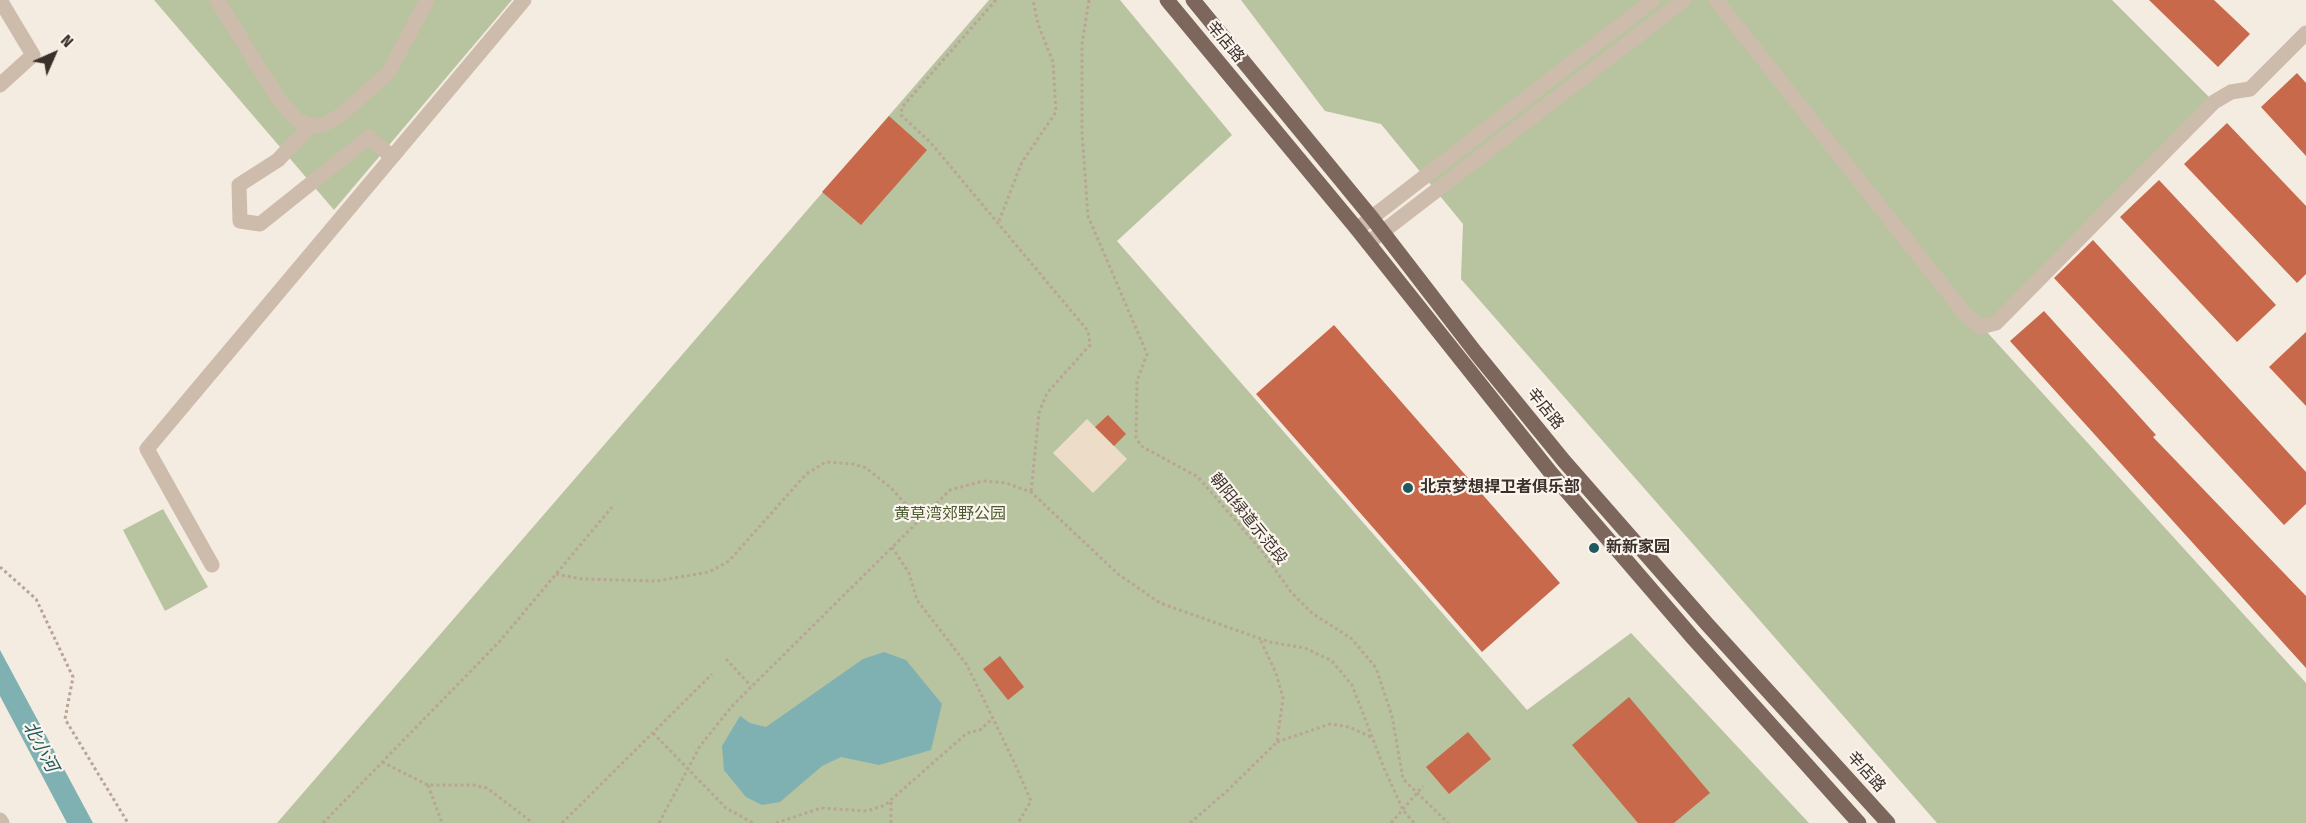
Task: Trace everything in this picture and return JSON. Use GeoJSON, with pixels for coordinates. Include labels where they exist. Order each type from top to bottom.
{"type":"FeatureCollection","features":[{"type":"Feature","properties":{"kind":"main road","name":"辛店路"},"geometry":{"type":"LineString","coordinates":[[1167,0],[1368,243],[1574,501],[1859,823]]}},
{"type":"Feature","properties":{"kind":"main road","name":"辛店路"},"geometry":{"type":"LineString","coordinates":[[1193,0],[1372,218],[1476,353],[1564,461],[1707,624],[1888,823]]}},
{"type":"Feature","properties":{"kind":"street"},"geometry":{"type":"LineString","coordinates":[[0,0],[33,55],[0,85]]}},
{"type":"Feature","properties":{"kind":"street"},"geometry":{"type":"LineString","coordinates":[[217,0],[279,100],[296,119],[310,126],[323,125],[341,115],[389,72],[427,0]]}},
{"type":"Feature","properties":{"kind":"street"},"geometry":{"type":"LineString","coordinates":[[212,565],[147,449],[524,0]]}},
{"type":"Feature","properties":{"kind":"street"},"geometry":{"type":"LineString","coordinates":[[1357,230],[1653,0]]}},
{"type":"Feature","properties":{"kind":"street"},"geometry":{"type":"LineString","coordinates":[[1368,243],[1684,0]]}},
{"type":"Feature","properties":{"kind":"street"},"geometry":{"type":"LineString","coordinates":[[1716,0],[1965,314],[1980,327],[1996,323],[2214,102],[2231,92],[2250,89],[2306,33]]}},
{"type":"Feature","properties":{"kind":"street"},"geometry":{"type":"LineString","coordinates":[[310,126],[278,160],[239,184],[240,221],[260,224],[369,137],[392,157]]}},
{"type":"Feature","properties":{"kind":"path"},"geometry":{"type":"LineString","coordinates":[[996,0],[902,107],[901,115],[930,141],[999,221],[1088,331],[1090,345],[1047,393],[1039,413],[1031,492]]}},
{"type":"Feature","properties":{"kind":"path"},"geometry":{"type":"LineString","coordinates":[[999,221],[1022,162],[1056,112],[1053,62],[1038,24],[1034,0]]}},
{"type":"Feature","properties":{"kind":"path","name":"朝阳绿道示范段"},"geometry":{"type":"LineString","coordinates":[[1089,0],[1082,44],[1082,132],[1088,216],[1147,354],[1137,381],[1136,437],[1141,446],[1198,477],[1261,550],[1291,592],[1312,613],[1352,639],[1376,668],[1392,716],[1403,779],[1448,823]]}},
{"type":"Feature","properties":{"kind":"path"},"geometry":{"type":"LineString","coordinates":[[556,574],[582,579],[657,581],[709,572],[729,561],[791,489],[806,474],[826,462],[853,464],[866,468],[890,487],[920,520]]}},
{"type":"Feature","properties":{"kind":"path"},"geometry":{"type":"LineString","coordinates":[[659,823],[700,746],[733,705],[950,490],[983,481],[1006,483],[1031,492],[1118,574],[1160,603],[1260,639],[1305,648],[1332,661],[1352,685],[1403,810],[1414,823]]}},
{"type":"Feature","properties":{"kind":"path"},"geometry":{"type":"LineString","coordinates":[[323,823],[500,641],[612,507]]}},
{"type":"Feature","properties":{"kind":"path"},"geometry":{"type":"LineString","coordinates":[[892,547],[909,573],[917,600],[967,665],[1031,801],[1018,823]]}},
{"type":"Feature","properties":{"kind":"path"},"geometry":{"type":"LineString","coordinates":[[0,567],[36,599],[73,677],[65,719],[128,823]]}},
{"type":"Feature","properties":{"kind":"path"},"geometry":{"type":"LineString","coordinates":[[1260,639],[1276,673],[1283,698],[1277,742]]}},
{"type":"Feature","properties":{"kind":"path"},"geometry":{"type":"LineString","coordinates":[[726,659],[752,686]]}},
{"type":"Feature","properties":{"kind":"path"},"geometry":{"type":"LineString","coordinates":[[562,823],[712,674]]}},
{"type":"Feature","properties":{"kind":"path"},"geometry":{"type":"LineString","coordinates":[[776,823],[822,808],[867,811],[885,805],[967,733],[980,730],[992,719]]}},
{"type":"Feature","properties":{"kind":"path"},"geometry":{"type":"LineString","coordinates":[[1190,823],[1277,742],[1330,724],[1349,727],[1373,738]]}},
{"type":"Feature","properties":{"kind":"path"},"geometry":{"type":"LineString","coordinates":[[653,732],[726,808],[753,823]]}},
{"type":"Feature","properties":{"kind":"path"},"geometry":{"type":"LineString","coordinates":[[381,761],[428,785],[473,784],[487,788],[533,823]]}},
{"type":"Feature","properties":{"kind":"path"},"geometry":{"type":"LineString","coordinates":[[428,785],[442,823]]}},
{"type":"Feature","properties":{"kind":"path"},"geometry":{"type":"LineString","coordinates":[[1391,823],[1423,786]]}},
{"type":"Feature","properties":{"kind":"path"},"geometry":{"type":"LineString","coordinates":[[891,799],[891,823]]}},
{"type":"Feature","properties":{"kind":"green space"},"geometry":{"type":"Polygon","coordinates":[[[154,0],[512,0],[334,210],[154,0]]]}},
{"type":"Feature","properties":{"kind":"green space","name":"黄草湾郊野公园"},"geometry":{"type":"Polygon","coordinates":[[[989,0],[1120,0],[1232,135],[1117,241],[1527,710],[1631,633],[1809,823],[277,823],[989,0]]]}},
{"type":"Feature","properties":{"kind":"green space"},"geometry":{"type":"Polygon","coordinates":[[[1241,0],[2112,0],[2214,102],[1986,331],[2306,683],[2306,823],[1937,823],[1461,279],[1463,224],[1381,124],[1325,111],[1241,0]]]}},
{"type":"Feature","properties":{"kind":"green space"},"geometry":{"type":"Polygon","coordinates":[[[163,509],[208,587],[165,611],[123,530],[163,509]]]}},
{"type":"Feature","properties":{"kind":"shaded area"},"geometry":{"type":"Polygon","coordinates":[[[1087,419],[1127,459],[1093,493],[1053,453],[1087,419]]]}},
{"type":"Feature","properties":{"kind":"water","name":"北小河"},"geometry":{"type":"Polygon","coordinates":[[[0,650],[93,823],[67,823],[0,696],[0,650]]]}},
{"type":"Feature","properties":{"kind":"water"},"geometry":{"type":"Polygon","coordinates":[[[884,652],[906,660],[942,704],[931,750],[879,765],[841,757],[822,766],[780,802],[762,805],[746,797],[724,770],[722,746],[740,716],[750,723],[766,727],[863,659],[884,652]]]}},
{"type":"Feature","properties":{"kind":"building"},"geometry":{"type":"Polygon","coordinates":[[[2149,0],[2214,0],[2250,34],[2218,67],[2149,0]]]}},
{"type":"Feature","properties":{"kind":"building"},"geometry":{"type":"Polygon","coordinates":[[[2297,73],[2306,83],[2306,156],[2261,107],[2297,73]]]}},
{"type":"Feature","properties":{"kind":"building"},"geometry":{"type":"Polygon","coordinates":[[[889,116],[927,150],[861,225],[822,192],[889,116]]]}},
{"type":"Feature","properties":{"kind":"building"},"geometry":{"type":"Polygon","coordinates":[[[2227,123],[2306,206],[2306,274],[2297,283],[2184,164],[2227,123]]]}},
{"type":"Feature","properties":{"kind":"building"},"geometry":{"type":"Polygon","coordinates":[[[2159,180],[2276,305],[2237,342],[2120,217],[2159,180]]]}},
{"type":"Feature","properties":{"kind":"building"},"geometry":{"type":"Polygon","coordinates":[[[2093,240],[2306,472],[2306,504],[2284,525],[2054,278],[2093,240]]]}},
{"type":"Feature","properties":{"kind":"building"},"geometry":{"type":"Polygon","coordinates":[[[2044,311],[2156,435],[2153,437],[2306,596],[2306,668],[2010,341],[2044,311]]]}},
{"type":"Feature","properties":{"kind":"building","name":"北京梦想捍卫者俱乐部"},"geometry":{"type":"Polygon","coordinates":[[[1334,325],[1560,583],[1482,652],[1256,394],[1334,325]]]}},
{"type":"Feature","properties":{"kind":"building"},"geometry":{"type":"Polygon","coordinates":[[[2306,332],[2306,406],[2269,367],[2306,332]]]}},
{"type":"Feature","properties":{"kind":"building"},"geometry":{"type":"Polygon","coordinates":[[[1108,415],[1126,434],[1114,446],[1095,427],[1108,415]]]}},
{"type":"Feature","properties":{"kind":"building"},"geometry":{"type":"Polygon","coordinates":[[[1000,656],[1024,687],[1008,700],[983,669],[1000,656]]]}},
{"type":"Feature","properties":{"kind":"building"},"geometry":{"type":"Polygon","coordinates":[[[1629,697],[1710,793],[1674,823],[1638,823],[1572,745],[1629,697]]]}},
{"type":"Feature","properties":{"kind":"building"},"geometry":{"type":"Polygon","coordinates":[[[1468,732],[1491,759],[1449,794],[1426,767],[1468,732]]]}},
{"type":"Feature","properties":{"kind":"place","name":"北京梦想捍卫者俱乐部"},"geometry":{"type":"Point","coordinates":[1408,488]}},
{"type":"Feature","properties":{"kind":"place","name":"新新家园"},"geometry":{"type":"Point","coordinates":[1594,548]}}]}
